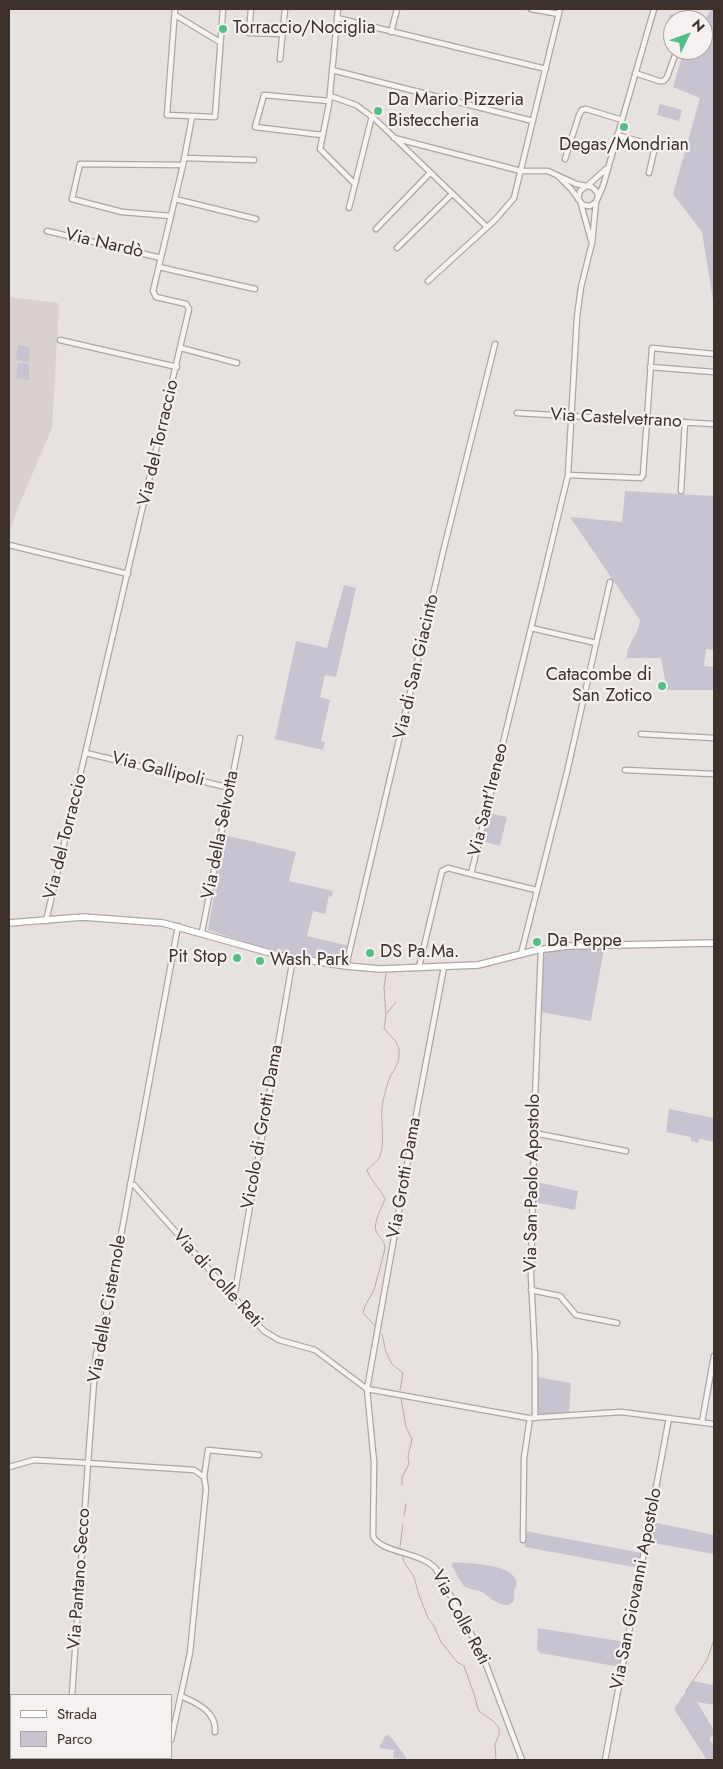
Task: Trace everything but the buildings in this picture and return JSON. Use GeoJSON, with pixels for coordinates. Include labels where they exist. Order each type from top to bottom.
{"type":"FeatureCollection","features":[{"type":"Feature","properties":{"kind":"main road"},"geometry":{"type":"LineString","coordinates":[[9,923],[90,918],[161,922],[202,932],[269,953],[346,966],[380,969],[482,965],[541,949],[572,945],[714,943]]}},
{"type":"Feature","properties":{"kind":"street"},"geometry":{"type":"LineString","coordinates":[[175,9],[167,115],[192,117],[215,117],[223,9]]}},
{"type":"Feature","properties":{"kind":"street"},"geometry":{"type":"LineString","coordinates":[[251,9],[249,33],[283,34]]}},
{"type":"Feature","properties":{"kind":"street"},"geometry":{"type":"LineString","coordinates":[[280,60],[286,9]]}},
{"type":"Feature","properties":{"kind":"street"},"geometry":{"type":"LineString","coordinates":[[338,9],[329,99],[320,149],[355,184]]}},
{"type":"Feature","properties":{"kind":"street"},"geometry":{"type":"LineString","coordinates":[[391,32],[397,9]]}},
{"type":"Feature","properties":{"kind":"street"},"geometry":{"type":"LineString","coordinates":[[428,281],[487,227],[512,201],[560,11],[531,9]]}},
{"type":"Feature","properties":{"kind":"street","name":"Via Sant'Ireneo"},"geometry":{"type":"LineString","coordinates":[[419,968],[442,870],[448,868],[471,874],[562,504],[568,475],[570,417],[580,287],[592,247],[597,200],[654,9]]}},
{"type":"Feature","properties":{"kind":"street"},"geometry":{"type":"LineString","coordinates":[[174,15],[220,42]]}},
{"type":"Feature","properties":{"kind":"street"},"geometry":{"type":"LineString","coordinates":[[337,18],[546,69]]}},
{"type":"Feature","properties":{"kind":"street"},"geometry":{"type":"LineString","coordinates":[[635,73],[659,81],[665,81],[673,60]]}},
{"type":"Feature","properties":{"kind":"street"},"geometry":{"type":"LineString","coordinates":[[332,70],[533,121]]}},
{"type":"Feature","properties":{"kind":"street"},"geometry":{"type":"LineString","coordinates":[[322,135],[255,128],[264,95],[329,99],[350,103],[372,116],[487,227]]}},
{"type":"Feature","properties":{"kind":"street"},"geometry":{"type":"LineString","coordinates":[[565,159],[582,110],[586,109],[622,120]]}},
{"type":"Feature","properties":{"kind":"street"},"geometry":{"type":"LineString","coordinates":[[349,208],[372,116]]}},
{"type":"Feature","properties":{"kind":"street","name":"Via del Torraccio"},"geometry":{"type":"LineString","coordinates":[[46,921],[177,367],[189,307],[186,304],[156,297],[153,291],[183,165],[192,117]]}},
{"type":"Feature","properties":{"kind":"street"},"geometry":{"type":"LineString","coordinates":[[617,135],[653,147],[654,151],[648,174]]}},
{"type":"Feature","properties":{"kind":"street"},"geometry":{"type":"LineString","coordinates":[[394,138],[521,171],[545,171],[595,190],[597,200],[590,206],[579,202]]}},
{"type":"Feature","properties":{"kind":"street"},"geometry":{"type":"LineString","coordinates":[[184,158],[254,160]]}},
{"type":"Feature","properties":{"kind":"street"},"geometry":{"type":"LineString","coordinates":[[171,216],[122,212],[72,199],[80,164],[183,165]]}},
{"type":"Feature","properties":{"kind":"street"},"geometry":{"type":"LineString","coordinates":[[579,202],[578,194],[607,168]]}},
{"type":"Feature","properties":{"kind":"street"},"geometry":{"type":"LineString","coordinates":[[376,228],[430,172]]}},
{"type":"Feature","properties":{"kind":"street"},"geometry":{"type":"LineString","coordinates":[[558,176],[571,189],[579,202],[588,226],[592,247]]}},
{"type":"Feature","properties":{"kind":"street"},"geometry":{"type":"LineString","coordinates":[[397,248],[452,194]]}},
{"type":"Feature","properties":{"kind":"street"},"geometry":{"type":"LineString","coordinates":[[175,199],[256,220]]}},
{"type":"Feature","properties":{"kind":"street","name":"Via Nardò"},"geometry":{"type":"LineString","coordinates":[[47,231],[161,258]]}},
{"type":"Feature","properties":{"kind":"street"},"geometry":{"type":"LineString","coordinates":[[159,267],[255,289]]}},
{"type":"Feature","properties":{"kind":"street"},"geometry":{"type":"LineString","coordinates":[[60,340],[177,367]]}},
{"type":"Feature","properties":{"kind":"street","name":"Via di San Giacinto"},"geometry":{"type":"LineString","coordinates":[[346,966],[495,344]]}},
{"type":"Feature","properties":{"kind":"street"},"geometry":{"type":"LineString","coordinates":[[181,348],[237,363]]}},
{"type":"Feature","properties":{"kind":"street"},"geometry":{"type":"LineString","coordinates":[[568,475],[641,478],[643,475],[652,348],[714,354]]}},
{"type":"Feature","properties":{"kind":"street"},"geometry":{"type":"LineString","coordinates":[[650,367],[714,372]]}},
{"type":"Feature","properties":{"kind":"street","name":"Via Castelvetrano"},"geometry":{"type":"LineString","coordinates":[[517,413],[714,424]]}},
{"type":"Feature","properties":{"kind":"street"},"geometry":{"type":"LineString","coordinates":[[681,492],[685,422]]}},
{"type":"Feature","properties":{"kind":"street"},"geometry":{"type":"LineString","coordinates":[[9,545],[128,574]]}},
{"type":"Feature","properties":{"kind":"street"},"geometry":{"type":"LineString","coordinates":[[522,954],[536,890],[567,772],[610,582]]}},
{"type":"Feature","properties":{"kind":"street"},"geometry":{"type":"LineString","coordinates":[[530,628],[596,643]]}},
{"type":"Feature","properties":{"kind":"street"},"geometry":{"type":"LineString","coordinates":[[641,734],[714,738]]}},
{"type":"Feature","properties":{"kind":"street","name":"Via della Selvotta"},"geometry":{"type":"LineString","coordinates":[[202,932],[240,738]]}},
{"type":"Feature","properties":{"kind":"street","name":"Via Gallipoli"},"geometry":{"type":"LineString","coordinates":[[86,752],[230,788]]}},
{"type":"Feature","properties":{"kind":"street"},"geometry":{"type":"LineString","coordinates":[[626,770],[714,774]]}},
{"type":"Feature","properties":{"kind":"street"},"geometry":{"type":"LineString","coordinates":[[471,874],[536,890]]}},
{"type":"Feature","properties":{"kind":"street","name":"Via delle Cisternole"},"geometry":{"type":"LineString","coordinates":[[88,1463],[96,1354],[102,1338],[178,926]]}},
{"type":"Feature","properties":{"kind":"street","name":"Via San Paolo Apostolo"},"geometry":{"type":"LineString","coordinates":[[523,1540],[524,1458],[533,1418],[535,1358],[531,1290],[534,1133],[541,949]]}},
{"type":"Feature","properties":{"kind":"street","name":"Vicolo di Grotti Dama"},"geometry":{"type":"LineString","coordinates":[[232,1295],[235,1292],[245,1237],[293,958]]}},
{"type":"Feature","properties":{"kind":"street","name":"Via Grotti Dama"},"geometry":{"type":"LineString","coordinates":[[367,1389],[444,967]]}},
{"type":"Feature","properties":{"kind":"street"},"geometry":{"type":"LineString","coordinates":[[534,1133],[626,1150]]}},
{"type":"Feature","properties":{"kind":"street","name":"Via di Colle Reti"},"geometry":{"type":"LineString","coordinates":[[130,1184],[270,1336],[281,1341],[315,1350],[367,1389]]}},
{"type":"Feature","properties":{"kind":"street"},"geometry":{"type":"LineString","coordinates":[[531,1290],[560,1296],[573,1313],[578,1315],[617,1323]]}},
{"type":"Feature","properties":{"kind":"street"},"geometry":{"type":"LineString","coordinates":[[702,1422],[714,1356]]}},
{"type":"Feature","properties":{"kind":"street"},"geometry":{"type":"LineString","coordinates":[[367,1389],[533,1418],[621,1412],[714,1424]]}},
{"type":"Feature","properties":{"kind":"street","name":"Via Colle Reti"},"geometry":{"type":"LineString","coordinates":[[367,1389],[374,1462],[374,1539],[381,1544],[426,1560],[436,1569],[481,1652],[522,1760]]}},
{"type":"Feature","properties":{"kind":"street","name":"Via San Giovanni Apostolo"},"geometry":{"type":"LineString","coordinates":[[605,1760],[670,1418]]}},
{"type":"Feature","properties":{"kind":"street"},"geometry":{"type":"LineString","coordinates":[[172,1736],[190,1653],[206,1489],[204,1477],[208,1450],[259,1455]]}},
{"type":"Feature","properties":{"kind":"street"},"geometry":{"type":"LineString","coordinates":[[9,1467],[34,1460],[194,1470],[204,1477]]}},
{"type":"Feature","properties":{"kind":"street","name":"Via Pantano Secco"},"geometry":{"type":"LineString","coordinates":[[72,1694],[88,1463]]}},
{"type":"Feature","properties":{"kind":"street"},"geometry":{"type":"LineString","coordinates":[[181,1696],[201,1706],[214,1718],[215,1732]]}},
{"type":"Feature","properties":{"kind":"shaded area"},"geometry":{"type":"Polygon","coordinates":[[[9,297],[58,303],[59,306],[52,428],[15,515],[9,535],[9,297]]]}},
{"type":"Feature","properties":{"kind":"green space"},"geometry":{"type":"Polygon","coordinates":[[[714,9],[714,306],[702,232],[673,194],[700,98],[673,87],[681,60],[713,60],[713,10],[710,10],[714,9]]]}},
{"type":"Feature","properties":{"kind":"green space"},"geometry":{"type":"Polygon","coordinates":[[[660,104],[682,110],[679,121],[657,115],[660,104]]]}},
{"type":"Feature","properties":{"kind":"green space"},"geometry":{"type":"Polygon","coordinates":[[[18,345],[30,347],[29,362],[16,360],[18,345]]]}},
{"type":"Feature","properties":{"kind":"green space"},"geometry":{"type":"Polygon","coordinates":[[[18,363],[29,364],[29,380],[16,378],[18,363]]]}},
{"type":"Feature","properties":{"kind":"green space"},"geometry":{"type":"Polygon","coordinates":[[[625,491],[714,496],[714,650],[706,649],[704,666],[714,667],[714,690],[667,690],[661,658],[627,658],[628,648],[640,620],[570,517],[622,522],[625,491]]]}},
{"type":"Feature","properties":{"kind":"green space"},"geometry":{"type":"Polygon","coordinates":[[[344,585],[356,588],[336,677],[325,675],[320,697],[330,700],[321,741],[325,742],[323,750],[275,739],[296,641],[327,648],[344,585]]]}},
{"type":"Feature","properties":{"kind":"green space"},"geometry":{"type":"Polygon","coordinates":[[[489,813],[507,817],[500,846],[482,841],[489,813]]]}},
{"type":"Feature","properties":{"kind":"green space"},"geometry":{"type":"Polygon","coordinates":[[[225,835],[296,852],[289,881],[333,891],[332,897],[329,896],[325,914],[313,911],[307,936],[349,946],[344,962],[283,954],[208,930],[225,835]]]}},
{"type":"Feature","properties":{"kind":"green space"},"geometry":{"type":"Polygon","coordinates":[[[604,949],[591,1021],[540,1012],[541,963],[547,950],[604,949]]]}},
{"type":"Feature","properties":{"kind":"green space"},"geometry":{"type":"Polygon","coordinates":[[[669,1109],[714,1118],[714,1142],[700,1139],[698,1143],[691,1141],[691,1137],[666,1132],[669,1109]]]}},
{"type":"Feature","properties":{"kind":"green space"},"geometry":{"type":"Polygon","coordinates":[[[536,1182],[578,1191],[575,1210],[535,1202],[536,1182]]]}},
{"type":"Feature","properties":{"kind":"green space"},"geometry":{"type":"Polygon","coordinates":[[[537,1377],[571,1383],[569,1414],[539,1416],[536,1412],[537,1377]]]}},
{"type":"Feature","properties":{"kind":"green space"},"geometry":{"type":"Polygon","coordinates":[[[652,1522],[714,1535],[714,1554],[648,1542],[652,1522]]]}},
{"type":"Feature","properties":{"kind":"green space"},"geometry":{"type":"Polygon","coordinates":[[[525,1531],[642,1553],[639,1568],[525,1547],[525,1531]]]}},
{"type":"Feature","properties":{"kind":"green space"},"geometry":{"type":"Polygon","coordinates":[[[453,1562],[488,1565],[506,1571],[517,1581],[514,1601],[505,1605],[501,1604],[482,1592],[467,1588],[460,1581],[452,1566],[453,1562]]]}},
{"type":"Feature","properties":{"kind":"green space"},"geometry":{"type":"Polygon","coordinates":[[[538,1628],[625,1642],[621,1667],[540,1653],[537,1649],[538,1628]]]}},
{"type":"Feature","properties":{"kind":"green space"},"geometry":{"type":"Polygon","coordinates":[[[693,1681],[714,1685],[714,1705],[697,1702],[714,1730],[714,1736],[712,1735],[710,1738],[710,1741],[714,1744],[713,1760],[707,1760],[674,1709],[693,1681]]]}},
{"type":"Feature","properties":{"kind":"green space"},"geometry":{"type":"Polygon","coordinates":[[[389,1735],[407,1760],[393,1758],[394,1750],[379,1748],[385,1736],[389,1735]]]}},
{"type":"Feature","properties":{"kind":"waterway"},"geometry":{"type":"LineString","coordinates":[[375,1326],[363,1313],[374,1290],[385,1249],[384,1243],[375,1227],[385,1199],[367,1170],[380,1156],[382,1149],[383,1101],[388,1081],[399,1058],[397,1043],[384,1028],[386,1015],[384,988],[386,974]]}},
{"type":"Feature","properties":{"kind":"waterway"},"geometry":{"type":"LineString","coordinates":[[387,1013],[396,1002]]}},
{"type":"Feature","properties":{"kind":"waterway"},"geometry":{"type":"LineString","coordinates":[[382,1334],[386,1352],[392,1364],[403,1373],[400,1390]]}},
{"type":"Feature","properties":{"kind":"waterway"},"geometry":{"type":"LineString","coordinates":[[401,1398],[406,1427],[412,1439],[408,1456],[409,1464],[402,1477],[402,1485]]}},
{"type":"Feature","properties":{"kind":"waterway"},"geometry":{"type":"LineString","coordinates":[[404,1516],[406,1504]]}},
{"type":"Feature","properties":{"kind":"waterway"},"geometry":{"type":"LineString","coordinates":[[400,1547],[403,1524]]}},
{"type":"Feature","properties":{"kind":"waterway"},"geometry":{"type":"LineString","coordinates":[[402,1555],[404,1562],[414,1577],[428,1618],[441,1642],[457,1662],[464,1666],[479,1711],[499,1728],[499,1735],[495,1744],[496,1760]]}},
{"type":"Feature","properties":{"kind":"waterway"},"geometry":{"type":"LineString","coordinates":[[686,1691],[707,1660],[714,1639]]}},
{"type":"Feature","properties":{"kind":"place","name":"Torraccio/Nociglia"},"geometry":{"type":"Point","coordinates":[223,29]}},
{"type":"Feature","properties":{"kind":"place","name":"Da Mario Pizzeria Bisteccheria"},"geometry":{"type":"Point","coordinates":[378,111]}},
{"type":"Feature","properties":{"kind":"place","name":"Degas/Mondrian"},"geometry":{"type":"Point","coordinates":[624,127]}},
{"type":"Feature","properties":{"kind":"place","name":"Catacombe di San Zotico"},"geometry":{"type":"Point","coordinates":[662,686]}},
{"type":"Feature","properties":{"kind":"place","name":"Da Peppe"},"geometry":{"type":"Point","coordinates":[537,942]}},
{"type":"Feature","properties":{"kind":"place","name":"DS Pa.Ma."},"geometry":{"type":"Point","coordinates":[370,953]}},
{"type":"Feature","properties":{"kind":"place","name":"Pit Stop"},"geometry":{"type":"Point","coordinates":[237,958]}},
{"type":"Feature","properties":{"kind":"place","name":"Wash Park"},"geometry":{"type":"Point","coordinates":[260,961]}}]}
